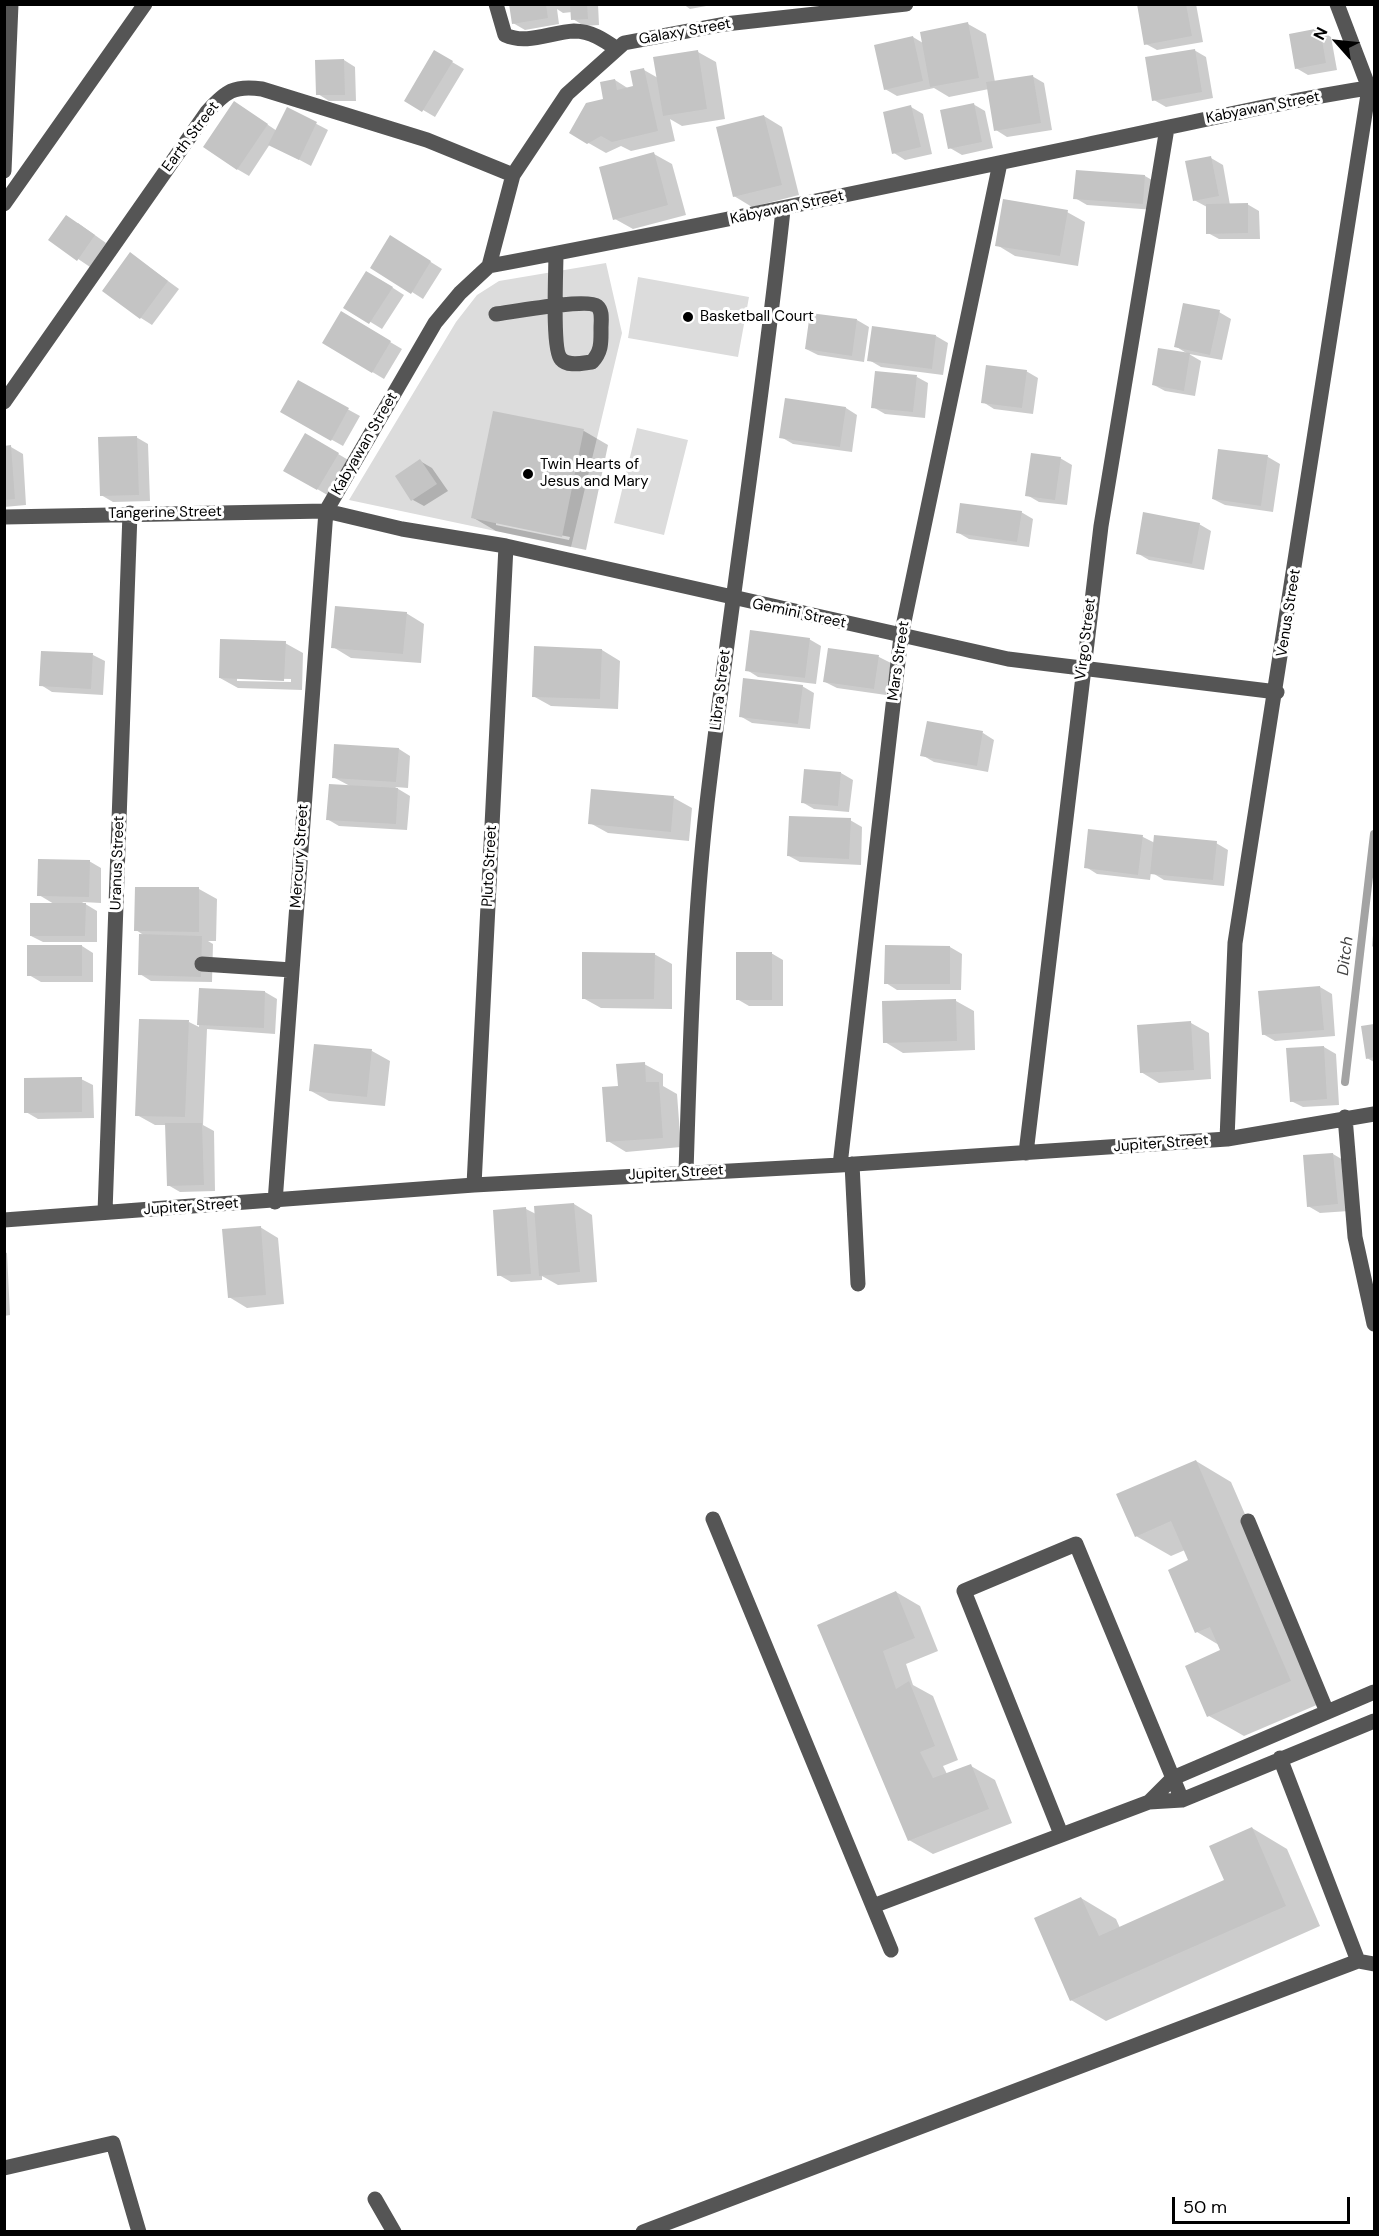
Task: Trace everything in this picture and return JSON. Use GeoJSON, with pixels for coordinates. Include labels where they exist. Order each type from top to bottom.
{"type":"FeatureCollection","features":[{"type":"Feature","properties":{"kind":"street"},"geometry":{"type":"LineString","coordinates":[[4,171],[11,4]]}},
{"type":"Feature","properties":{"kind":"street"},"geometry":{"type":"LineString","coordinates":[[4,204],[145,4]]}},
{"type":"Feature","properties":{"kind":"street"},"geometry":{"type":"LineString","coordinates":[[496,4],[505,35],[515,39],[575,31],[595,35],[617,49]]}},
{"type":"Feature","properties":{"kind":"street","name":"Galaxy Street"},"geometry":{"type":"LineString","coordinates":[[489,266],[513,175],[567,94],[624,43],[726,24],[906,4]]}},
{"type":"Feature","properties":{"kind":"street"},"geometry":{"type":"LineString","coordinates":[[1337,4],[1372,88]]}},
{"type":"Feature","properties":{"kind":"street","name":"Earth Street"},"geometry":{"type":"LineString","coordinates":[[4,402],[207,112],[232,89],[246,87],[262,89],[427,140],[513,175]]}},
{"type":"Feature","properties":{"kind":"street","name":"Kabyawan Street"},"geometry":{"type":"LineString","coordinates":[[326,511],[435,323],[460,293],[489,266],[783,210],[1167,129],[1252,107],[1372,88]]}},
{"type":"Feature","properties":{"kind":"street","name":"Venus Street"},"geometry":{"type":"LineString","coordinates":[[1227,1139],[1235,943],[1372,88]]}},
{"type":"Feature","properties":{"kind":"street","name":"Virgo Street"},"geometry":{"type":"LineString","coordinates":[[1026,1154],[1082,668],[1101,526],[1167,129]]}},
{"type":"Feature","properties":{"kind":"street","name":"Mars Street"},"geometry":{"type":"LineString","coordinates":[[858,1284],[846,1165],[901,636],[1000,163]]}},
{"type":"Feature","properties":{"kind":"street","name":"Libra Street"},"geometry":{"type":"LineString","coordinates":[[686,1172],[693,977],[707,806],[732,599],[771,319],[783,210]]}},
{"type":"Feature","properties":{"kind":"street"},"geometry":{"type":"LineString","coordinates":[[496,314],[555,307],[588,303],[596,305],[601,311],[601,344],[599,354],[592,362],[569,364],[561,360],[556,353],[555,307],[556,254]]}},
{"type":"Feature","properties":{"kind":"street","name":"Gemini Street"},"geometry":{"type":"LineString","coordinates":[[326,511],[402,529],[506,546],[732,599],[1008,659],[1276,692]]}},
{"type":"Feature","properties":{"kind":"street","name":"Tangerine Street"},"geometry":{"type":"LineString","coordinates":[[4,518],[130,513],[326,511]]}},
{"type":"Feature","properties":{"kind":"street","name":"Mercury Street"},"geometry":{"type":"LineString","coordinates":[[275,1202],[326,511]]}},
{"type":"Feature","properties":{"kind":"street","name":"Uranus Street"},"geometry":{"type":"LineString","coordinates":[[105,1212],[130,513]]}},
{"type":"Feature","properties":{"kind":"street","name":"Pluto Street"},"geometry":{"type":"LineString","coordinates":[[474,1185],[506,546]]}},
{"type":"Feature","properties":{"kind":"street"},"geometry":{"type":"LineString","coordinates":[[202,964],[292,970]]}},
{"type":"Feature","properties":{"kind":"street","name":"Jupiter Street"},"geometry":{"type":"LineString","coordinates":[[4,1220],[275,1202],[474,1185],[846,1165],[1227,1139],[1345,1117],[1374,1114]]}},
{"type":"Feature","properties":{"kind":"street"},"geometry":{"type":"LineString","coordinates":[[1345,1117],[1355,1237],[1374,1324]]}},
{"type":"Feature","properties":{"kind":"street"},"geometry":{"type":"LineString","coordinates":[[712,1519],[891,1950]]}},
{"type":"Feature","properties":{"kind":"street"},"geometry":{"type":"LineString","coordinates":[[1248,1521],[1327,1712]]}},
{"type":"Feature","properties":{"kind":"street"},"geometry":{"type":"LineString","coordinates":[[1061,1834],[964,1591],[1076,1544],[1182,1800]]}},
{"type":"Feature","properties":{"kind":"street"},"geometry":{"type":"LineString","coordinates":[[1149,1802],[1173,1778],[1374,1692]]}},
{"type":"Feature","properties":{"kind":"street"},"geometry":{"type":"LineString","coordinates":[[873,1906],[1149,1802],[1182,1800],[1374,1721]]}},
{"type":"Feature","properties":{"kind":"street"},"geometry":{"type":"LineString","coordinates":[[1280,1758],[1358,1961]]}},
{"type":"Feature","properties":{"kind":"street"},"geometry":{"type":"LineString","coordinates":[[643,2232],[1358,1961],[1374,1964]]}},
{"type":"Feature","properties":{"kind":"street"},"geometry":{"type":"LineString","coordinates":[[4,2168],[113,2143],[139,2232]]}},
{"type":"Feature","properties":{"kind":"street"},"geometry":{"type":"LineString","coordinates":[[375,2199],[394,2232]]}},
{"type":"Feature","properties":{"kind":"shaded area"},"geometry":{"type":"Polygon","coordinates":[[[606,263],[622,333],[571,547],[349,500],[456,322],[477,295],[499,281],[606,263]]]}},
{"type":"Feature","properties":{"kind":"shaded area","name":"Basketball Court"},"geometry":{"type":"Polygon","coordinates":[[[638,277],[749,297],[738,357],[628,338],[638,277]]]}},
{"type":"Feature","properties":{"kind":"shaded area"},"geometry":{"type":"Polygon","coordinates":[[[637,428],[688,440],[664,535],[614,523],[637,428]]]}},
{"type":"Feature","properties":{"kind":"building"},"geometry":{"type":"Polygon","coordinates":[[[509,4],[546,4],[548,18],[512,24],[509,4]]]}},
{"type":"Feature","properties":{"kind":"building"},"geometry":{"type":"Polygon","coordinates":[[[570,4],[587,4],[588,19],[571,20],[570,4]]]}},
{"type":"Feature","properties":{"kind":"building"},"geometry":{"type":"Polygon","coordinates":[[[1137,4],[1186,4],[1192,36],[1144,45],[1137,4]]]}},
{"type":"Feature","properties":{"kind":"building"},"geometry":{"type":"Polygon","coordinates":[[[968,22],[979,78],[930,87],[920,32],[968,22]]]}},
{"type":"Feature","properties":{"kind":"building"},"geometry":{"type":"Polygon","coordinates":[[[1320,28],[1326,63],[1295,69],[1289,34],[1320,28]]]}},
{"type":"Feature","properties":{"kind":"building"},"geometry":{"type":"Polygon","coordinates":[[[913,36],[923,81],[884,90],[874,45],[913,36]]]}},
{"type":"Feature","properties":{"kind":"building"},"geometry":{"type":"Polygon","coordinates":[[[1195,49],[1202,92],[1152,101],[1145,57],[1195,49]]]}},
{"type":"Feature","properties":{"kind":"building"},"geometry":{"type":"Polygon","coordinates":[[[434,50],[453,61],[422,112],[404,101],[434,50]]]}},
{"type":"Feature","properties":{"kind":"building"},"geometry":{"type":"Polygon","coordinates":[[[698,50],[707,109],[663,116],[653,57],[698,50]]]}},
{"type":"Feature","properties":{"kind":"building"},"geometry":{"type":"Polygon","coordinates":[[[344,59],[345,95],[316,95],[315,60],[344,59]]]}},
{"type":"Feature","properties":{"kind":"building"},"geometry":{"type":"Polygon","coordinates":[[[644,68],[658,131],[612,142],[601,136],[587,144],[569,133],[586,103],[603,99],[600,82],[615,79],[617,90],[633,86],[630,71],[644,68]]]}},
{"type":"Feature","properties":{"kind":"building"},"geometry":{"type":"Polygon","coordinates":[[[1033,75],[1041,123],[994,131],[986,82],[1033,75]]]}},
{"type":"Feature","properties":{"kind":"building"},"geometry":{"type":"Polygon","coordinates":[[[234,101],[268,124],[237,170],[203,147],[234,101]]]}},
{"type":"Feature","properties":{"kind":"building"},"geometry":{"type":"Polygon","coordinates":[[[974,103],[982,142],[948,149],[940,110],[974,103]]]}},
{"type":"Feature","properties":{"kind":"building"},"geometry":{"type":"Polygon","coordinates":[[[911,105],[921,147],[892,154],[883,112],[911,105]]]}},
{"type":"Feature","properties":{"kind":"building"},"geometry":{"type":"Polygon","coordinates":[[[287,107],[317,122],[299,160],[268,145],[287,107]]]}},
{"type":"Feature","properties":{"kind":"building"},"geometry":{"type":"Polygon","coordinates":[[[764,115],[782,185],[733,197],[716,127],[764,115]]]}},
{"type":"Feature","properties":{"kind":"building"},"geometry":{"type":"Polygon","coordinates":[[[654,152],[668,205],[613,220],[599,167],[654,152]]]}},
{"type":"Feature","properties":{"kind":"building"},"geometry":{"type":"Polygon","coordinates":[[[1211,156],[1219,196],[1193,201],[1185,161],[1211,156]]]}},
{"type":"Feature","properties":{"kind":"building"},"geometry":{"type":"Polygon","coordinates":[[[1076,170],[1145,175],[1143,204],[1073,199],[1076,170]]]}},
{"type":"Feature","properties":{"kind":"building"},"geometry":{"type":"Polygon","coordinates":[[[1003,199],[1068,210],[1060,256],[995,246],[1003,199]]]}},
{"type":"Feature","properties":{"kind":"building"},"geometry":{"type":"Polygon","coordinates":[[[1248,203],[1248,233],[1206,234],[1206,204],[1248,203]]]}},
{"type":"Feature","properties":{"kind":"building"},"geometry":{"type":"Polygon","coordinates":[[[66,215],[95,235],[77,261],[48,240],[66,215]]]}},
{"type":"Feature","properties":{"kind":"building"},"geometry":{"type":"Polygon","coordinates":[[[390,235],[431,261],[411,294],[370,268],[390,235]]]}},
{"type":"Feature","properties":{"kind":"building"},"geometry":{"type":"Polygon","coordinates":[[[130,252],[168,281],[140,319],[102,291],[130,252]]]}},
{"type":"Feature","properties":{"kind":"building"},"geometry":{"type":"Polygon","coordinates":[[[366,271],[393,287],[369,324],[343,308],[366,271]]]}},
{"type":"Feature","properties":{"kind":"building"},"geometry":{"type":"Polygon","coordinates":[[[1183,303],[1220,310],[1210,355],[1174,347],[1183,303]]]}},
{"type":"Feature","properties":{"kind":"building"},"geometry":{"type":"Polygon","coordinates":[[[341,311],[391,341],[372,373],[322,343],[341,311]]]}},
{"type":"Feature","properties":{"kind":"building"},"geometry":{"type":"Polygon","coordinates":[[[810,313],[857,319],[852,356],[805,349],[810,313]]]}},
{"type":"Feature","properties":{"kind":"building"},"geometry":{"type":"Polygon","coordinates":[[[872,326],[936,335],[932,369],[867,361],[872,326]]]}},
{"type":"Feature","properties":{"kind":"building"},"geometry":{"type":"Polygon","coordinates":[[[1158,348],[1190,353],[1184,391],[1152,385],[1158,348]]]}},
{"type":"Feature","properties":{"kind":"building"},"geometry":{"type":"Polygon","coordinates":[[[986,365],[1027,370],[1022,408],[981,403],[986,365]]]}},
{"type":"Feature","properties":{"kind":"building"},"geometry":{"type":"Polygon","coordinates":[[[875,371],[917,375],[913,412],[871,408],[875,371]]]}},
{"type":"Feature","properties":{"kind":"building"},"geometry":{"type":"Polygon","coordinates":[[[298,380],[349,408],[331,441],[280,412],[298,380]]]}},
{"type":"Feature","properties":{"kind":"building"},"geometry":{"type":"Polygon","coordinates":[[[785,398],[846,407],[840,447],[779,438],[785,398]]]}},
{"type":"Feature","properties":{"kind":"building","name":"Twin Hearts of Jesus and Mary"},"geometry":{"type":"Polygon","coordinates":[[[493,411],[584,429],[562,537],[471,518],[493,411]]]}},
{"type":"Feature","properties":{"kind":"building"},"geometry":{"type":"Polygon","coordinates":[[[305,433],[339,453],[317,490],[283,471],[305,433]]]}},
{"type":"Feature","properties":{"kind":"building"},"geometry":{"type":"Polygon","coordinates":[[[137,436],[139,495],[100,496],[98,437],[137,436]]]}},
{"type":"Feature","properties":{"kind":"building"},"geometry":{"type":"Polygon","coordinates":[[[11,445],[15,499],[4,500],[4,446],[11,445]]]}},
{"type":"Feature","properties":{"kind":"building"},"geometry":{"type":"Polygon","coordinates":[[[1218,449],[1268,455],[1261,506],[1212,499],[1218,449]]]}},
{"type":"Feature","properties":{"kind":"building"},"geometry":{"type":"Polygon","coordinates":[[[1031,453],[1061,457],[1055,500],[1025,496],[1031,453]]]}},
{"type":"Feature","properties":{"kind":"building"},"geometry":{"type":"Polygon","coordinates":[[[420,459],[437,484],[411,501],[395,476],[420,459]]]}},
{"type":"Feature","properties":{"kind":"building"},"geometry":{"type":"Polygon","coordinates":[[[960,503],[1022,511],[1017,542],[956,533],[960,503]]]}},
{"type":"Feature","properties":{"kind":"building"},"geometry":{"type":"Polygon","coordinates":[[[1143,512],[1200,523],[1192,564],[1136,554],[1143,512]]]}},
{"type":"Feature","properties":{"kind":"building"},"geometry":{"type":"Polygon","coordinates":[[[335,606],[407,612],[403,654],[331,648],[335,606]]]}},
{"type":"Feature","properties":{"kind":"building"},"geometry":{"type":"Polygon","coordinates":[[[750,630],[810,638],[805,678],[745,671],[750,630]]]}},
{"type":"Feature","properties":{"kind":"building"},"geometry":{"type":"Polygon","coordinates":[[[220,639],[286,641],[284,681],[219,678],[220,639]]]}},
{"type":"Feature","properties":{"kind":"building"},"geometry":{"type":"Polygon","coordinates":[[[534,646],[602,649],[600,699],[532,697],[534,646]]]}},
{"type":"Feature","properties":{"kind":"building"},"geometry":{"type":"Polygon","coordinates":[[[828,648],[879,655],[874,689],[823,682],[828,648]]]}},
{"type":"Feature","properties":{"kind":"building"},"geometry":{"type":"Polygon","coordinates":[[[41,651],[93,653],[91,689],[39,686],[41,651]]]}},
{"type":"Feature","properties":{"kind":"building"},"geometry":{"type":"Polygon","coordinates":[[[743,678],[803,685],[798,724],[739,717],[743,678]]]}},
{"type":"Feature","properties":{"kind":"building"},"geometry":{"type":"Polygon","coordinates":[[[927,721],[983,731],[977,766],[920,756],[927,721]]]}},
{"type":"Feature","properties":{"kind":"building"},"geometry":{"type":"Polygon","coordinates":[[[334,744],[399,748],[396,782],[332,778],[334,744]]]}},
{"type":"Feature","properties":{"kind":"building"},"geometry":{"type":"Polygon","coordinates":[[[804,769],[841,772],[838,806],[801,803],[804,769]]]}},
{"type":"Feature","properties":{"kind":"building"},"geometry":{"type":"Polygon","coordinates":[[[329,784],[398,788],[396,824],[326,820],[329,784]]]}},
{"type":"Feature","properties":{"kind":"building"},"geometry":{"type":"Polygon","coordinates":[[[591,789],[674,796],[671,832],[588,824],[591,789]]]}},
{"type":"Feature","properties":{"kind":"building"},"geometry":{"type":"Polygon","coordinates":[[[789,816],[851,818],[849,859],[787,856],[789,816]]]}},
{"type":"Feature","properties":{"kind":"building"},"geometry":{"type":"Polygon","coordinates":[[[1088,829],[1143,835],[1138,875],[1084,868],[1088,829]]]}},
{"type":"Feature","properties":{"kind":"building"},"geometry":{"type":"Polygon","coordinates":[[[1154,835],[1217,841],[1213,880],[1150,874],[1154,835]]]}},
{"type":"Feature","properties":{"kind":"building"},"geometry":{"type":"Polygon","coordinates":[[[38,859],[90,860],[89,897],[37,896],[38,859]]]}},
{"type":"Feature","properties":{"kind":"building"},"geometry":{"type":"Polygon","coordinates":[[[135,887],[199,887],[199,932],[134,931],[135,887]]]}},
{"type":"Feature","properties":{"kind":"building"},"geometry":{"type":"Polygon","coordinates":[[[30,903],[86,903],[85,936],[30,936],[30,903]]]}},
{"type":"Feature","properties":{"kind":"building"},"geometry":{"type":"Polygon","coordinates":[[[139,934],[202,936],[201,977],[138,975],[139,934]]]}},
{"type":"Feature","properties":{"kind":"building"},"geometry":{"type":"Polygon","coordinates":[[[27,945],[82,945],[82,976],[27,976],[27,945]]]}},
{"type":"Feature","properties":{"kind":"building"},"geometry":{"type":"Polygon","coordinates":[[[885,945],[950,946],[950,984],[884,984],[885,945]]]}},
{"type":"Feature","properties":{"kind":"building"},"geometry":{"type":"Polygon","coordinates":[[[582,952],[655,953],[654,999],[582,999],[582,952]]]}},
{"type":"Feature","properties":{"kind":"building"},"geometry":{"type":"Polygon","coordinates":[[[736,952],[772,952],[772,1000],[736,1000],[736,952]]]}},
{"type":"Feature","properties":{"kind":"building"},"geometry":{"type":"Polygon","coordinates":[[[1320,986],[1324,1030],[1262,1035],[1258,991],[1320,986]]]}},
{"type":"Feature","properties":{"kind":"building"},"geometry":{"type":"Polygon","coordinates":[[[199,988],[265,991],[264,1028],[197,1025],[199,988]]]}},
{"type":"Feature","properties":{"kind":"building"},"geometry":{"type":"Polygon","coordinates":[[[956,999],[957,1041],[883,1043],[882,1001],[956,999]]]}},
{"type":"Feature","properties":{"kind":"building"},"geometry":{"type":"Polygon","coordinates":[[[139,1019],[189,1020],[185,1117],[135,1116],[139,1019]]]}},
{"type":"Feature","properties":{"kind":"building"},"geometry":{"type":"Polygon","coordinates":[[[1191,1021],[1194,1070],[1140,1073],[1137,1025],[1191,1021]]]}},
{"type":"Feature","properties":{"kind":"building"},"geometry":{"type":"Polygon","coordinates":[[[1374,1024],[1374,1057],[1366,1059],[1361,1026],[1374,1024]]]}},
{"type":"Feature","properties":{"kind":"building"},"geometry":{"type":"Polygon","coordinates":[[[314,1044],[372,1049],[367,1097],[309,1091],[314,1044]]]}},
{"type":"Feature","properties":{"kind":"building"},"geometry":{"type":"Polygon","coordinates":[[[1324,1046],[1327,1099],[1290,1102],[1286,1048],[1324,1046]]]}},
{"type":"Feature","properties":{"kind":"building"},"geometry":{"type":"Polygon","coordinates":[[[645,1062],[646,1082],[659,1082],[663,1138],[606,1142],[602,1087],[618,1086],[616,1064],[645,1062]]]}},
{"type":"Feature","properties":{"kind":"building"},"geometry":{"type":"Polygon","coordinates":[[[82,1077],[82,1112],[24,1113],[24,1078],[82,1077]]]}},
{"type":"Feature","properties":{"kind":"building"},"geometry":{"type":"Polygon","coordinates":[[[165,1123],[202,1123],[204,1185],[167,1186],[165,1123]]]}},
{"type":"Feature","properties":{"kind":"building"},"geometry":{"type":"Polygon","coordinates":[[[1333,1153],[1338,1204],[1307,1207],[1303,1155],[1333,1153]]]}},
{"type":"Feature","properties":{"kind":"building"},"geometry":{"type":"Polygon","coordinates":[[[574,1203],[580,1272],[539,1276],[534,1206],[574,1203]]]}},
{"type":"Feature","properties":{"kind":"building"},"geometry":{"type":"Polygon","coordinates":[[[526,1207],[531,1274],[497,1276],[493,1210],[526,1207]]]}},
{"type":"Feature","properties":{"kind":"building"},"geometry":{"type":"Polygon","coordinates":[[[261,1226],[266,1295],[228,1298],[222,1229],[261,1226]]]}},
{"type":"Feature","properties":{"kind":"building"},"geometry":{"type":"Polygon","coordinates":[[[1196,1460],[1291,1681],[1207,1717],[1185,1666],[1220,1650],[1210,1627],[1195,1633],[1168,1570],[1188,1560],[1171,1521],[1135,1537],[1116,1494],[1196,1460]]]}},
{"type":"Feature","properties":{"kind":"building"},"geometry":{"type":"Polygon","coordinates":[[[896,1591],[915,1638],[883,1651],[896,1689],[909,1681],[935,1746],[920,1752],[933,1778],[971,1764],[989,1809],[908,1841],[817,1625],[896,1591]]]}},
{"type":"Feature","properties":{"kind":"building"},"geometry":{"type":"Polygon","coordinates":[[[1252,1827],[1286,1906],[1070,2001],[1034,1918],[1081,1897],[1099,1936],[1224,1880],[1209,1846],[1252,1827]]]}},
{"type":"Feature","properties":{"kind":"waterway","name":"Ditch"},"geometry":{"type":"LineString","coordinates":[[1345,1082],[1374,834]]}},
{"type":"Feature","properties":{"kind":"place","name":"Basketball Court"},"geometry":{"type":"Point","coordinates":[688,317]}},
{"type":"Feature","properties":{"kind":"place","name":"Twin Hearts of Jesus and Mary"},"geometry":{"type":"Point","coordinates":[528,474]}}]}
